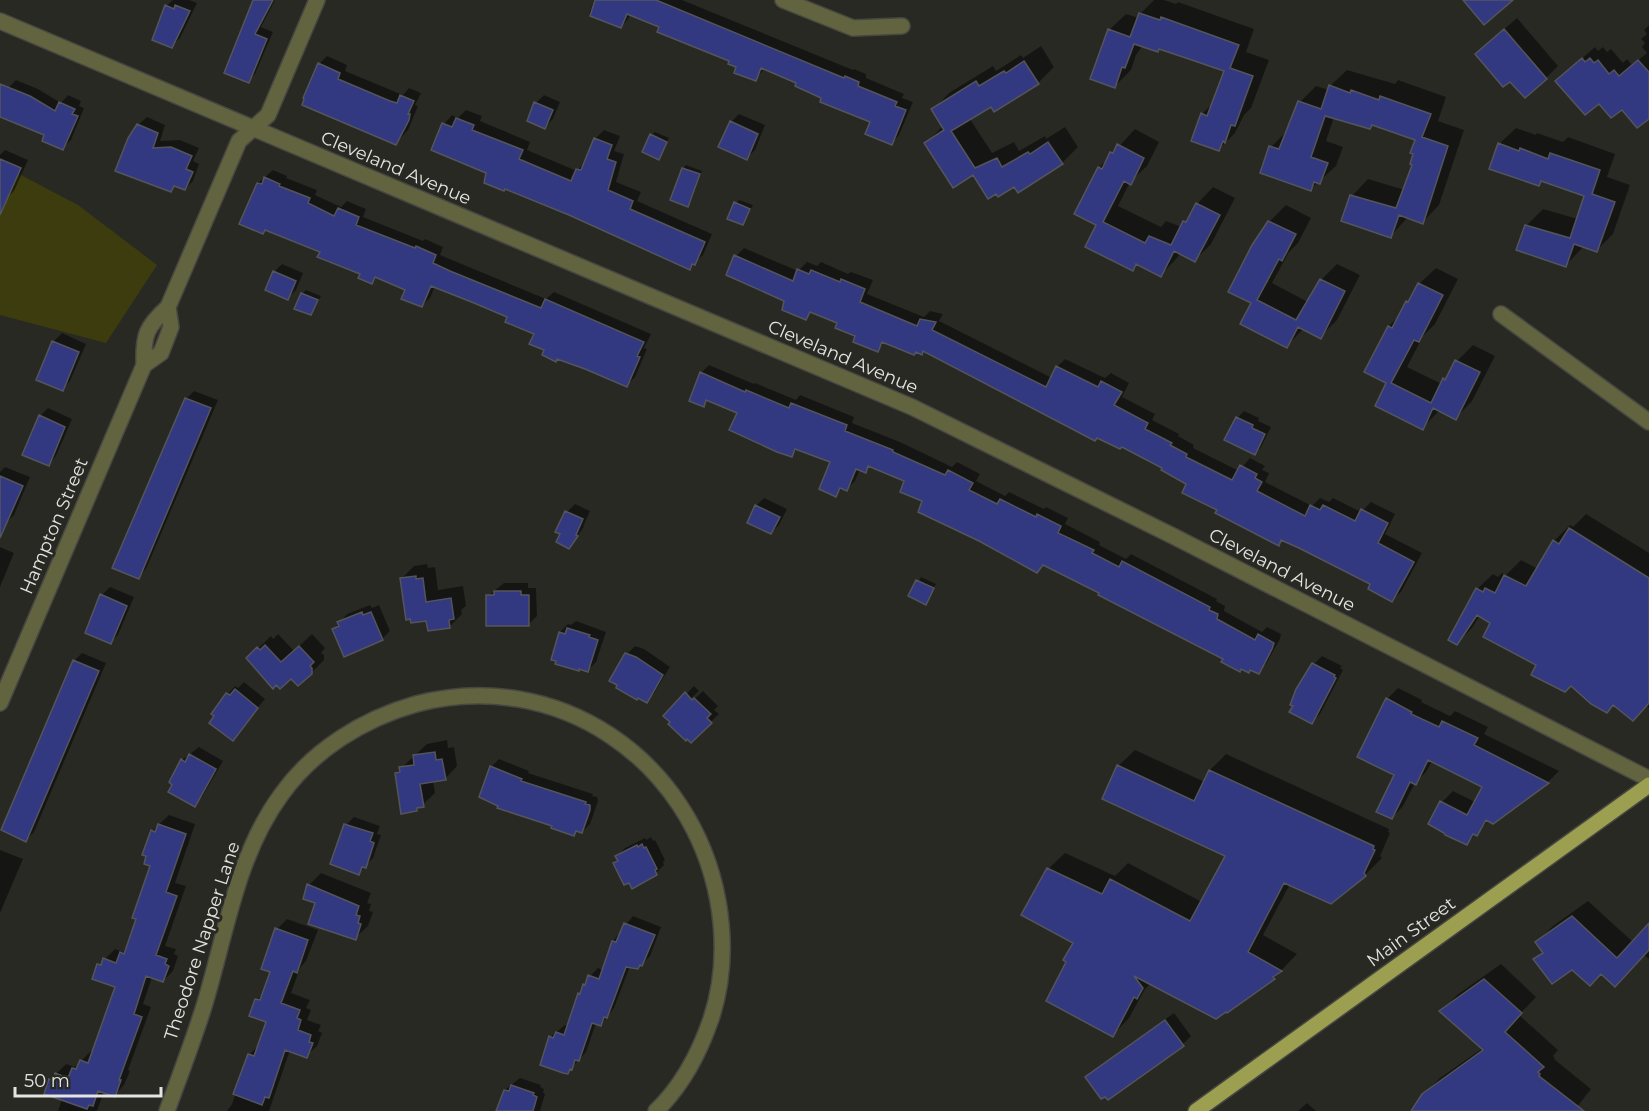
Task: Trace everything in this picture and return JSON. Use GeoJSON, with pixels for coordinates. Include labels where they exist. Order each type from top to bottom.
{"type":"FeatureCollection","features":[{"type":"Feature","properties":{"kind":"main road","name":"Main Street"},"geometry":{"type":"LineString","coordinates":[[1196,1111],[1649,785]]}},
{"type":"Feature","properties":{"kind":"street","name":"Hampton Street"},"geometry":{"type":"LineString","coordinates":[[0,703],[144,365],[144,343],[152,321],[168,307],[239,141],[268,115],[317,0]]}},
{"type":"Feature","properties":{"kind":"street"},"geometry":{"type":"LineString","coordinates":[[783,0],[854,28],[902,26]]}},
{"type":"Feature","properties":{"kind":"street","name":"Cleveland Avenue"},"geometry":{"type":"LineString","coordinates":[[0,21],[912,407],[1185,542],[1649,779]]}},
{"type":"Feature","properties":{"kind":"street"},"geometry":{"type":"LineString","coordinates":[[1501,314],[1649,422]]}},
{"type":"Feature","properties":{"kind":"street","name":"Theodore Napper Lane"},"geometry":{"type":"LineString","coordinates":[[167,1111],[204,1005],[241,873],[259,829],[279,796],[301,768],[356,728],[379,716],[426,702],[488,697],[518,699],[563,711],[592,723],[612,736],[639,756],[681,804],[706,853],[715,885],[722,927],[722,966],[717,998],[700,1050],[669,1098],[656,1111]]}},
{"type":"Feature","properties":{"kind":"shaded area"},"geometry":{"type":"Polygon","coordinates":[[[0,164],[78,205],[157,265],[106,343],[0,315],[0,164]]]}},
{"type":"Feature","properties":{"kind":"building"},"geometry":{"type":"Polygon","coordinates":[[[253,0],[273,0],[255,34],[267,39],[249,83],[224,73],[253,0]]]}},
{"type":"Feature","properties":{"kind":"building"},"geometry":{"type":"Polygon","coordinates":[[[595,0],[656,0],[844,78],[845,76],[859,82],[858,86],[897,102],[895,106],[906,110],[892,145],[865,134],[870,122],[820,102],[821,98],[795,86],[796,83],[761,68],[756,81],[734,73],[736,67],[728,64],[729,61],[657,32],[659,27],[627,14],[621,28],[590,16],[595,0]]]}},
{"type":"Feature","properties":{"kind":"building"},"geometry":{"type":"Polygon","coordinates":[[[1463,0],[1513,0],[1484,25],[1463,0]]]}},
{"type":"Feature","properties":{"kind":"building"},"geometry":{"type":"Polygon","coordinates":[[[165,5],[174,9],[175,5],[190,11],[172,48],[152,40],[165,5]]]}},
{"type":"Feature","properties":{"kind":"building"},"geometry":{"type":"Polygon","coordinates":[[[1139,13],[1160,20],[1161,17],[1239,45],[1230,68],[1253,76],[1235,126],[1231,125],[1225,143],[1223,141],[1219,151],[1191,141],[1201,113],[1207,116],[1224,71],[1159,49],[1158,52],[1134,44],[1125,68],[1122,67],[1115,88],[1090,79],[1108,29],[1130,37],[1139,13]]]}},
{"type":"Feature","properties":{"kind":"building"},"geometry":{"type":"Polygon","coordinates":[[[1504,29],[1547,79],[1525,98],[1510,82],[1503,87],[1475,54],[1504,29]]]}},
{"type":"Feature","properties":{"kind":"building"},"geometry":{"type":"Polygon","coordinates":[[[1582,58],[1585,62],[1590,58],[1594,63],[1598,60],[1609,74],[1614,70],[1619,76],[1638,60],[1649,72],[1649,119],[1637,128],[1622,110],[1611,118],[1599,104],[1585,115],[1555,81],[1582,58]]]}},
{"type":"Feature","properties":{"kind":"building"},"geometry":{"type":"Polygon","coordinates":[[[1024,61],[1039,84],[994,112],[991,107],[951,131],[975,168],[997,158],[1002,167],[1028,152],[1030,154],[1048,142],[1063,164],[1018,193],[1014,187],[998,197],[996,194],[988,199],[973,175],[953,188],[924,143],[944,130],[931,109],[976,81],[979,86],[1024,61]]]}},
{"type":"Feature","properties":{"kind":"building"},"geometry":{"type":"Polygon","coordinates":[[[318,63],[340,73],[338,79],[390,101],[397,103],[400,95],[414,101],[408,114],[410,114],[409,120],[396,145],[302,105],[318,63]]]}},
{"type":"Feature","properties":{"kind":"building"},"geometry":{"type":"Polygon","coordinates":[[[0,84],[30,96],[55,111],[59,102],[75,109],[72,114],[78,116],[63,150],[42,141],[44,135],[0,117],[0,84]]]}},
{"type":"Feature","properties":{"kind":"building"},"geometry":{"type":"Polygon","coordinates":[[[1329,85],[1379,100],[1380,96],[1431,114],[1422,137],[1448,146],[1423,224],[1399,215],[1391,238],[1341,221],[1350,195],[1396,208],[1412,165],[1410,164],[1413,154],[1410,153],[1415,140],[1372,125],[1370,129],[1325,116],[1311,157],[1328,163],[1320,184],[1314,182],[1311,191],[1260,173],[1269,146],[1279,149],[1298,101],[1321,109],[1329,85]]]}},
{"type":"Feature","properties":{"kind":"building"},"geometry":{"type":"Polygon","coordinates":[[[534,102],[553,110],[545,129],[527,121],[534,102]]]}},
{"type":"Feature","properties":{"kind":"building"},"geometry":{"type":"Polygon","coordinates":[[[456,118],[474,125],[472,130],[523,150],[519,159],[571,181],[576,169],[581,170],[594,138],[612,145],[607,159],[616,162],[608,190],[633,201],[630,209],[705,242],[695,265],[692,264],[690,270],[569,215],[484,183],[486,173],[431,150],[442,123],[452,127],[456,118]]]}},
{"type":"Feature","properties":{"kind":"building"},"geometry":{"type":"Polygon","coordinates":[[[730,121],[758,134],[747,160],[718,147],[730,121]]]}},
{"type":"Feature","properties":{"kind":"building"},"geometry":{"type":"Polygon","coordinates":[[[137,124],[158,133],[153,148],[171,147],[192,156],[186,169],[193,172],[185,190],[174,186],[171,192],[115,171],[128,138],[137,124]]]}},
{"type":"Feature","properties":{"kind":"building"},"geometry":{"type":"Polygon","coordinates":[[[650,134],[667,142],[659,160],[642,152],[650,134]]]}},
{"type":"Feature","properties":{"kind":"building"},"geometry":{"type":"Polygon","coordinates":[[[1498,143],[1519,151],[1520,148],[1548,159],[1550,153],[1600,170],[1592,194],[1615,202],[1597,252],[1574,244],[1566,267],[1516,250],[1525,225],[1570,238],[1584,196],[1541,181],[1539,186],[1489,169],[1498,143]]]}},
{"type":"Feature","properties":{"kind":"building"},"geometry":{"type":"Polygon","coordinates":[[[1117,144],[1144,158],[1131,185],[1124,181],[1103,222],[1145,243],[1149,236],[1171,245],[1183,221],[1186,222],[1196,203],[1220,215],[1195,262],[1174,251],[1161,277],[1136,264],[1133,271],[1085,247],[1096,225],[1074,214],[1098,167],[1102,169],[1110,152],[1113,153],[1117,144]]]}},
{"type":"Feature","properties":{"kind":"building"},"geometry":{"type":"Polygon","coordinates":[[[0,159],[21,168],[0,215],[0,159]]]}},
{"type":"Feature","properties":{"kind":"building"},"geometry":{"type":"Polygon","coordinates":[[[682,168],[700,174],[688,207],[670,200],[682,168]]]}},
{"type":"Feature","properties":{"kind":"building"},"geometry":{"type":"Polygon","coordinates":[[[264,177],[280,184],[279,186],[310,198],[308,203],[334,216],[338,208],[359,217],[356,225],[436,255],[433,263],[450,271],[541,308],[545,299],[644,342],[627,387],[585,369],[557,359],[556,362],[542,355],[544,350],[529,344],[534,334],[505,322],[507,317],[474,303],[431,286],[422,307],[401,299],[405,290],[375,277],[372,284],[358,278],[360,274],[317,257],[320,252],[265,230],[263,234],[239,224],[257,183],[262,184],[264,177]]]}},
{"type":"Feature","properties":{"kind":"building"},"geometry":{"type":"Polygon","coordinates":[[[734,202],[750,209],[743,225],[727,219],[734,202]]]}},
{"type":"Feature","properties":{"kind":"building"},"geometry":{"type":"Polygon","coordinates":[[[1268,221],[1296,234],[1282,261],[1279,259],[1257,300],[1296,320],[1320,279],[1345,291],[1321,339],[1298,327],[1287,348],[1240,324],[1251,303],[1228,292],[1252,245],[1268,221]]]}},
{"type":"Feature","properties":{"kind":"building"},"geometry":{"type":"Polygon","coordinates":[[[734,255],[793,281],[797,269],[809,274],[811,270],[865,289],[860,302],[917,326],[920,319],[936,322],[932,330],[1046,387],[1056,366],[1098,387],[1101,381],[1122,392],[1114,405],[1148,423],[1145,429],[1172,443],[1170,445],[1187,454],[1186,457],[1232,480],[1240,465],[1257,474],[1255,478],[1262,482],[1257,491],[1305,516],[1310,505],[1320,510],[1323,505],[1355,521],[1361,509],[1388,523],[1378,543],[1414,562],[1392,602],[1368,589],[1370,584],[1299,548],[1281,540],[1279,546],[1215,513],[1217,510],[1182,493],[1186,484],[1161,470],[1162,468],[1122,447],[1120,449],[1097,438],[1095,441],[923,351],[922,355],[916,352],[914,355],[882,342],[878,352],[853,342],[855,336],[835,328],[837,323],[810,312],[806,320],[782,310],[784,301],[726,275],[734,255]]]}},
{"type":"Feature","properties":{"kind":"building"},"geometry":{"type":"Polygon","coordinates":[[[273,271],[296,281],[288,300],[265,290],[273,271]]]}},
{"type":"Feature","properties":{"kind":"building"},"geometry":{"type":"Polygon","coordinates":[[[1418,283],[1443,295],[1419,342],[1414,340],[1391,383],[1431,403],[1455,360],[1480,372],[1456,420],[1433,408],[1423,430],[1375,406],[1386,383],[1364,372],[1388,326],[1392,328],[1418,283]]]}},
{"type":"Feature","properties":{"kind":"building"},"geometry":{"type":"Polygon","coordinates":[[[301,293],[318,300],[311,315],[294,309],[301,293]]]}},
{"type":"Feature","properties":{"kind":"building"},"geometry":{"type":"Polygon","coordinates":[[[52,341],[79,352],[63,391],[36,380],[52,341]]]}},
{"type":"Feature","properties":{"kind":"building"},"geometry":{"type":"Polygon","coordinates":[[[700,372],[789,408],[791,403],[847,425],[845,431],[893,450],[893,452],[945,475],[948,470],[973,483],[969,490],[997,504],[1000,499],[1036,517],[1037,514],[1061,526],[1058,533],[1094,550],[1092,553],[1119,567],[1122,561],[1210,607],[1209,610],[1218,614],[1217,619],[1255,640],[1258,634],[1274,643],[1272,649],[1259,674],[1241,669],[1240,672],[1221,662],[1223,659],[1043,565],[1037,573],[979,541],[918,512],[922,501],[900,492],[904,481],[868,466],[866,473],[856,469],[847,491],[840,488],[836,497],[819,489],[830,462],[795,449],[792,457],[777,452],[729,430],[737,413],[706,400],[704,407],[689,401],[700,372]]]}},
{"type":"Feature","properties":{"kind":"building"},"geometry":{"type":"Polygon","coordinates":[[[185,398],[211,408],[139,579],[112,568],[185,398]]]}},
{"type":"Feature","properties":{"kind":"building"},"geometry":{"type":"Polygon","coordinates":[[[39,415],[65,427],[49,466],[22,455],[39,415]]]}},
{"type":"Feature","properties":{"kind":"building"},"geometry":{"type":"Polygon","coordinates":[[[1236,417],[1265,434],[1255,455],[1224,440],[1236,417]]]}},
{"type":"Feature","properties":{"kind":"building"},"geometry":{"type":"Polygon","coordinates":[[[0,476],[23,486],[0,538],[0,476]]]}},
{"type":"Feature","properties":{"kind":"building"},"geometry":{"type":"Polygon","coordinates":[[[755,505],[780,517],[771,534],[747,523],[755,505]]]}},
{"type":"Feature","properties":{"kind":"building"},"geometry":{"type":"Polygon","coordinates":[[[565,511],[583,519],[576,535],[578,536],[569,549],[556,542],[560,534],[555,532],[565,511]]]}},
{"type":"Feature","properties":{"kind":"building"},"geometry":{"type":"Polygon","coordinates":[[[1569,528],[1649,578],[1649,703],[1633,721],[1613,705],[1607,713],[1591,704],[1571,686],[1565,692],[1531,675],[1536,665],[1483,637],[1490,623],[1477,615],[1457,645],[1448,640],[1476,588],[1483,592],[1485,588],[1495,593],[1504,575],[1526,586],[1553,540],[1559,544],[1569,528]]]}},
{"type":"Feature","properties":{"kind":"building"},"geometry":{"type":"Polygon","coordinates":[[[416,576],[416,579],[423,578],[426,602],[451,598],[454,619],[449,620],[450,628],[428,631],[426,621],[411,623],[410,619],[406,620],[400,578],[416,576]]]}},
{"type":"Feature","properties":{"kind":"building"},"geometry":{"type":"Polygon","coordinates":[[[916,580],[934,588],[926,605],[908,596],[916,580]]]}},
{"type":"Feature","properties":{"kind":"building"},"geometry":{"type":"Polygon","coordinates":[[[494,591],[521,591],[521,595],[529,595],[529,626],[486,626],[486,595],[494,595],[494,591]]]}},
{"type":"Feature","properties":{"kind":"building"},"geometry":{"type":"Polygon","coordinates":[[[100,594],[127,606],[111,644],[85,633],[100,594]]]}},
{"type":"Feature","properties":{"kind":"building"},"geometry":{"type":"Polygon","coordinates":[[[362,612],[363,615],[371,612],[383,640],[344,657],[332,629],[339,626],[337,622],[362,612]]]}},
{"type":"Feature","properties":{"kind":"building"},"geometry":{"type":"Polygon","coordinates":[[[567,628],[598,640],[588,672],[555,664],[556,661],[551,660],[559,632],[565,634],[567,628]]]}},
{"type":"Feature","properties":{"kind":"building"},"geometry":{"type":"Polygon","coordinates":[[[265,645],[281,662],[299,646],[314,662],[310,666],[312,674],[298,686],[291,679],[280,689],[276,685],[273,689],[246,658],[257,647],[260,650],[265,645]]]}},
{"type":"Feature","properties":{"kind":"building"},"geometry":{"type":"Polygon","coordinates":[[[625,653],[636,657],[663,675],[647,703],[616,688],[617,685],[609,681],[625,653]]]}},
{"type":"Feature","properties":{"kind":"building"},"geometry":{"type":"Polygon","coordinates":[[[73,660],[99,671],[26,842],[1,830],[73,660]]]}},
{"type":"Feature","properties":{"kind":"building"},"geometry":{"type":"Polygon","coordinates":[[[1312,663],[1335,675],[1336,678],[1312,724],[1289,712],[1293,706],[1290,705],[1296,689],[1312,663]]]}},
{"type":"Feature","properties":{"kind":"building"},"geometry":{"type":"Polygon","coordinates":[[[235,689],[258,708],[233,741],[209,723],[214,716],[211,714],[226,693],[230,695],[235,689]]]}},
{"type":"Feature","properties":{"kind":"building"},"geometry":{"type":"Polygon","coordinates":[[[685,692],[711,714],[707,718],[712,723],[691,743],[668,724],[670,722],[663,716],[685,692]]]}},
{"type":"Feature","properties":{"kind":"building"},"geometry":{"type":"Polygon","coordinates":[[[1386,698],[1412,712],[1411,714],[1439,727],[1442,721],[1478,738],[1474,745],[1549,783],[1493,824],[1486,820],[1477,836],[1473,834],[1467,845],[1428,824],[1440,801],[1467,815],[1482,787],[1428,760],[1416,785],[1410,782],[1392,819],[1376,812],[1394,775],[1357,757],[1386,698]]]}},
{"type":"Feature","properties":{"kind":"building"},"geometry":{"type":"Polygon","coordinates":[[[435,752],[436,760],[442,759],[446,780],[420,784],[424,807],[401,814],[395,773],[400,772],[399,767],[414,765],[413,755],[435,752]]]}},
{"type":"Feature","properties":{"kind":"building"},"geometry":{"type":"Polygon","coordinates":[[[189,754],[216,769],[195,807],[168,792],[172,785],[169,782],[181,759],[185,762],[189,754]]]}},
{"type":"Feature","properties":{"kind":"building"},"geometry":{"type":"Polygon","coordinates":[[[1117,765],[1194,801],[1209,770],[1374,846],[1375,850],[1364,873],[1366,876],[1331,904],[1284,883],[1248,952],[1282,971],[1273,977],[1275,979],[1227,1013],[1216,1019],[1134,976],[1143,988],[1137,999],[1134,997],[1113,1037],[1046,1001],[1066,962],[1063,960],[1073,943],[1021,915],[1047,868],[1102,894],[1110,879],[1190,921],[1225,856],[1102,799],[1117,765]]]}},
{"type":"Feature","properties":{"kind":"building"},"geometry":{"type":"Polygon","coordinates":[[[490,766],[522,779],[521,781],[586,802],[585,804],[590,805],[590,810],[582,833],[576,831],[574,836],[551,828],[552,826],[497,808],[498,806],[479,797],[490,766]]]}},
{"type":"Feature","properties":{"kind":"building"},"geometry":{"type":"Polygon","coordinates":[[[158,824],[186,834],[166,892],[177,896],[156,955],[167,959],[165,964],[169,966],[163,982],[146,976],[134,1014],[142,1017],[115,1097],[98,1091],[93,1106],[89,1105],[87,1109],[44,1094],[49,1079],[53,1080],[55,1073],[68,1078],[72,1068],[76,1069],[80,1060],[88,1063],[115,987],[92,979],[97,964],[101,965],[103,958],[116,963],[120,952],[124,954],[136,919],[132,918],[150,866],[144,864],[146,856],[142,855],[151,830],[155,832],[158,824]]]}},
{"type":"Feature","properties":{"kind":"building"},"geometry":{"type":"Polygon","coordinates":[[[344,824],[373,833],[370,841],[374,843],[366,868],[362,867],[359,875],[330,864],[344,824]]]}},
{"type":"Feature","properties":{"kind":"building"},"geometry":{"type":"Polygon","coordinates":[[[642,844],[644,848],[646,847],[657,869],[655,870],[657,875],[632,889],[629,883],[624,885],[613,863],[618,861],[615,856],[642,844]]]}},
{"type":"Feature","properties":{"kind":"building"},"geometry":{"type":"Polygon","coordinates":[[[307,884],[359,906],[356,915],[360,916],[358,923],[361,924],[356,940],[308,924],[315,903],[303,899],[307,884]]]}},
{"type":"Feature","properties":{"kind":"building"},"geometry":{"type":"Polygon","coordinates":[[[1572,916],[1617,958],[1649,923],[1649,950],[1615,987],[1601,974],[1590,986],[1572,970],[1552,984],[1533,959],[1543,953],[1535,942],[1572,916]]]}},
{"type":"Feature","properties":{"kind":"building"},"geometry":{"type":"Polygon","coordinates":[[[624,923],[655,935],[642,966],[640,965],[638,969],[626,967],[607,1018],[604,1017],[601,1026],[592,1023],[579,1061],[575,1060],[568,1074],[540,1065],[549,1036],[553,1038],[556,1032],[564,1035],[578,993],[580,994],[583,984],[585,985],[588,975],[599,979],[612,941],[616,942],[624,923]]]}},
{"type":"Feature","properties":{"kind":"building"},"geometry":{"type":"Polygon","coordinates":[[[275,928],[308,940],[297,973],[293,971],[281,1003],[300,1010],[297,1018],[301,1020],[298,1030],[311,1035],[309,1042],[313,1043],[307,1058],[285,1050],[269,1098],[265,1097],[262,1105],[233,1094],[248,1054],[254,1056],[266,1022],[249,1016],[255,999],[260,1000],[270,972],[261,969],[275,928]]]}},
{"type":"Feature","properties":{"kind":"building"},"geometry":{"type":"Polygon","coordinates":[[[1484,979],[1522,1013],[1505,1032],[1544,1067],[1538,1072],[1539,1076],[1584,1111],[1411,1111],[1422,1094],[1483,1050],[1439,1011],[1484,979]]]}},
{"type":"Feature","properties":{"kind":"building"},"geometry":{"type":"Polygon","coordinates":[[[1165,1020],[1184,1046],[1108,1100],[1105,1097],[1101,1099],[1085,1077],[1165,1020]]]}},
{"type":"Feature","properties":{"kind":"building"},"geometry":{"type":"Polygon","coordinates":[[[511,1085],[534,1093],[533,1095],[537,1097],[533,1111],[496,1111],[504,1090],[509,1091],[511,1085]]]}}]}
